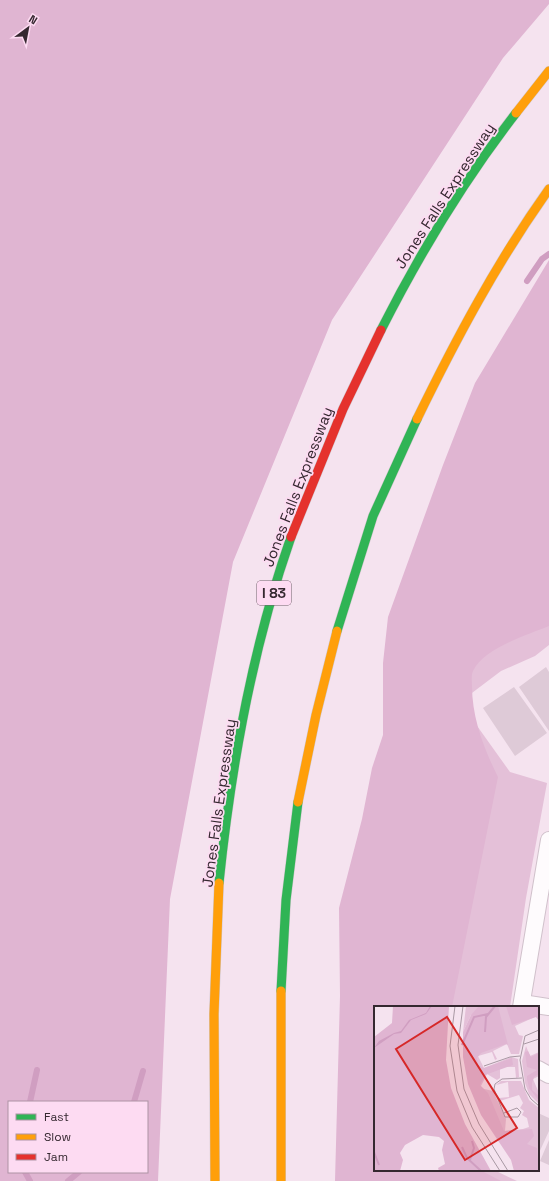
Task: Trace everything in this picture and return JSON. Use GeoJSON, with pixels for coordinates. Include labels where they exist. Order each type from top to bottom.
{"type":"FeatureCollection","features":[{"type":"Feature","properties":{"kind":"highway","name":"Jones Falls Expressway"},"geometry":{"type":"LineString","coordinates":[[215,1181],[215,960],[223,850],[240,736],[268,611],[307,495],[346,400],[389,310],[433,234],[478,165],[549,71]]}},
{"type":"Feature","properties":{"kind":"highway"},"geometry":{"type":"LineString","coordinates":[[281,1181],[281,969],[290,858],[307,752],[336,631],[368,530],[410,431],[454,343],[495,268],[549,189]]}},
{"type":"Feature","properties":{"kind":"street"},"geometry":{"type":"LineString","coordinates":[[522,1005],[549,840]]}},
{"type":"Feature","properties":{"kind":"street"},"geometry":{"type":"LineString","coordinates":[[539,1007],[549,1008]]}},
{"type":"Feature","properties":{"kind":"street"},"geometry":{"type":"LineString","coordinates":[[539,1070],[549,1075]]}},
{"type":"Feature","properties":{"kind":"shaded area"},"geometry":{"type":"Polygon","coordinates":[[[0,0],[549,0],[549,4],[503,58],[332,320],[233,562],[170,899],[158,1181],[0,1181],[0,0]]]}},
{"type":"Feature","properties":{"kind":"shaded area"},"geometry":{"type":"Polygon","coordinates":[[[549,260],[549,626],[518,638],[496,649],[479,663],[472,673],[474,710],[480,733],[498,777],[452,1006],[374,1006],[374,1171],[482,1171],[501,1181],[335,1181],[340,996],[339,908],[362,819],[372,768],[383,735],[383,663],[388,617],[443,465],[475,383],[549,260]]]}},
{"type":"Feature","properties":{"kind":"shaded area"},"geometry":{"type":"Polygon","coordinates":[[[549,378],[549,645],[535,656],[501,671],[460,702],[510,772],[547,783],[526,898],[510,1006],[448,1006],[464,932],[436,808],[433,731],[440,654],[549,378]]]}},
{"type":"Feature","properties":{"kind":"shaded area"},"geometry":{"type":"Polygon","coordinates":[[[412,1171],[496,1171],[517,1181],[409,1181],[412,1171]]]}},
{"type":"Feature","properties":{"kind":"building"},"geometry":{"type":"Polygon","coordinates":[[[546,667],[549,672],[549,731],[519,687],[546,667]]]}},
{"type":"Feature","properties":{"kind":"building"},"geometry":{"type":"Polygon","coordinates":[[[514,687],[547,733],[515,756],[483,708],[514,687]]]}},
{"type":"Feature","properties":{"kind":"building"},"geometry":{"type":"Polygon","coordinates":[[[539,1113],[549,1118],[549,1131],[539,1153],[539,1113]]]}},
{"type":"Feature","properties":{"kind":"building"},"geometry":{"type":"Polygon","coordinates":[[[549,1140],[549,1165],[540,1161],[549,1140]]]}},
{"type":"Feature","properties":{"kind":"waterway"},"geometry":{"type":"LineString","coordinates":[[527,281],[542,259],[549,254]]}},
{"type":"Feature","properties":{"kind":"waterway"},"geometry":{"type":"LineString","coordinates":[[30,1101],[37,1070]]}},
{"type":"Feature","properties":{"kind":"waterway"},"geometry":{"type":"LineString","coordinates":[[134,1101],[143,1071]]}},
{"type":"Feature","properties":{"kind":"waterway"},"geometry":{"type":"LineString","coordinates":[[26,1173],[30,1181]]}},
{"type":"Feature","properties":{"kind":"waterway"},"geometry":{"type":"LineString","coordinates":[[68,1181],[78,1173]]}},
{"type":"Feature","properties":{"kind":"traffic: fast"},"geometry":{"type":"LineString","coordinates":[[381,330],[443,218],[478,165],[516,113]]}},
{"type":"Feature","properties":{"kind":"traffic: fast"},"geometry":{"type":"LineString","coordinates":[[337,631],[373,516],[417,419]]}},
{"type":"Feature","properties":{"kind":"traffic: fast"},"geometry":{"type":"LineString","coordinates":[[219,883],[237,751],[254,664],[277,579],[291,537]]}},
{"type":"Feature","properties":{"kind":"traffic: fast"},"geometry":{"type":"LineString","coordinates":[[281,991],[286,900],[298,802]]}},
{"type":"Feature","properties":{"kind":"traffic: slow"},"geometry":{"type":"LineString","coordinates":[[516,113],[549,71]]}},
{"type":"Feature","properties":{"kind":"traffic: slow"},"geometry":{"type":"LineString","coordinates":[[417,419],[478,301],[512,244],[549,189]]}},
{"type":"Feature","properties":{"kind":"traffic: slow"},"geometry":{"type":"LineString","coordinates":[[298,802],[316,715],[337,631]]}},
{"type":"Feature","properties":{"kind":"traffic: slow"},"geometry":{"type":"LineString","coordinates":[[215,1181],[214,1014],[219,883]]}},
{"type":"Feature","properties":{"kind":"traffic: slow"},"geometry":{"type":"LineString","coordinates":[[281,991],[281,1181]]}},
{"type":"Feature","properties":{"kind":"traffic: jam"},"geometry":{"type":"LineString","coordinates":[[291,537],[343,409],[381,330]]}}]}
